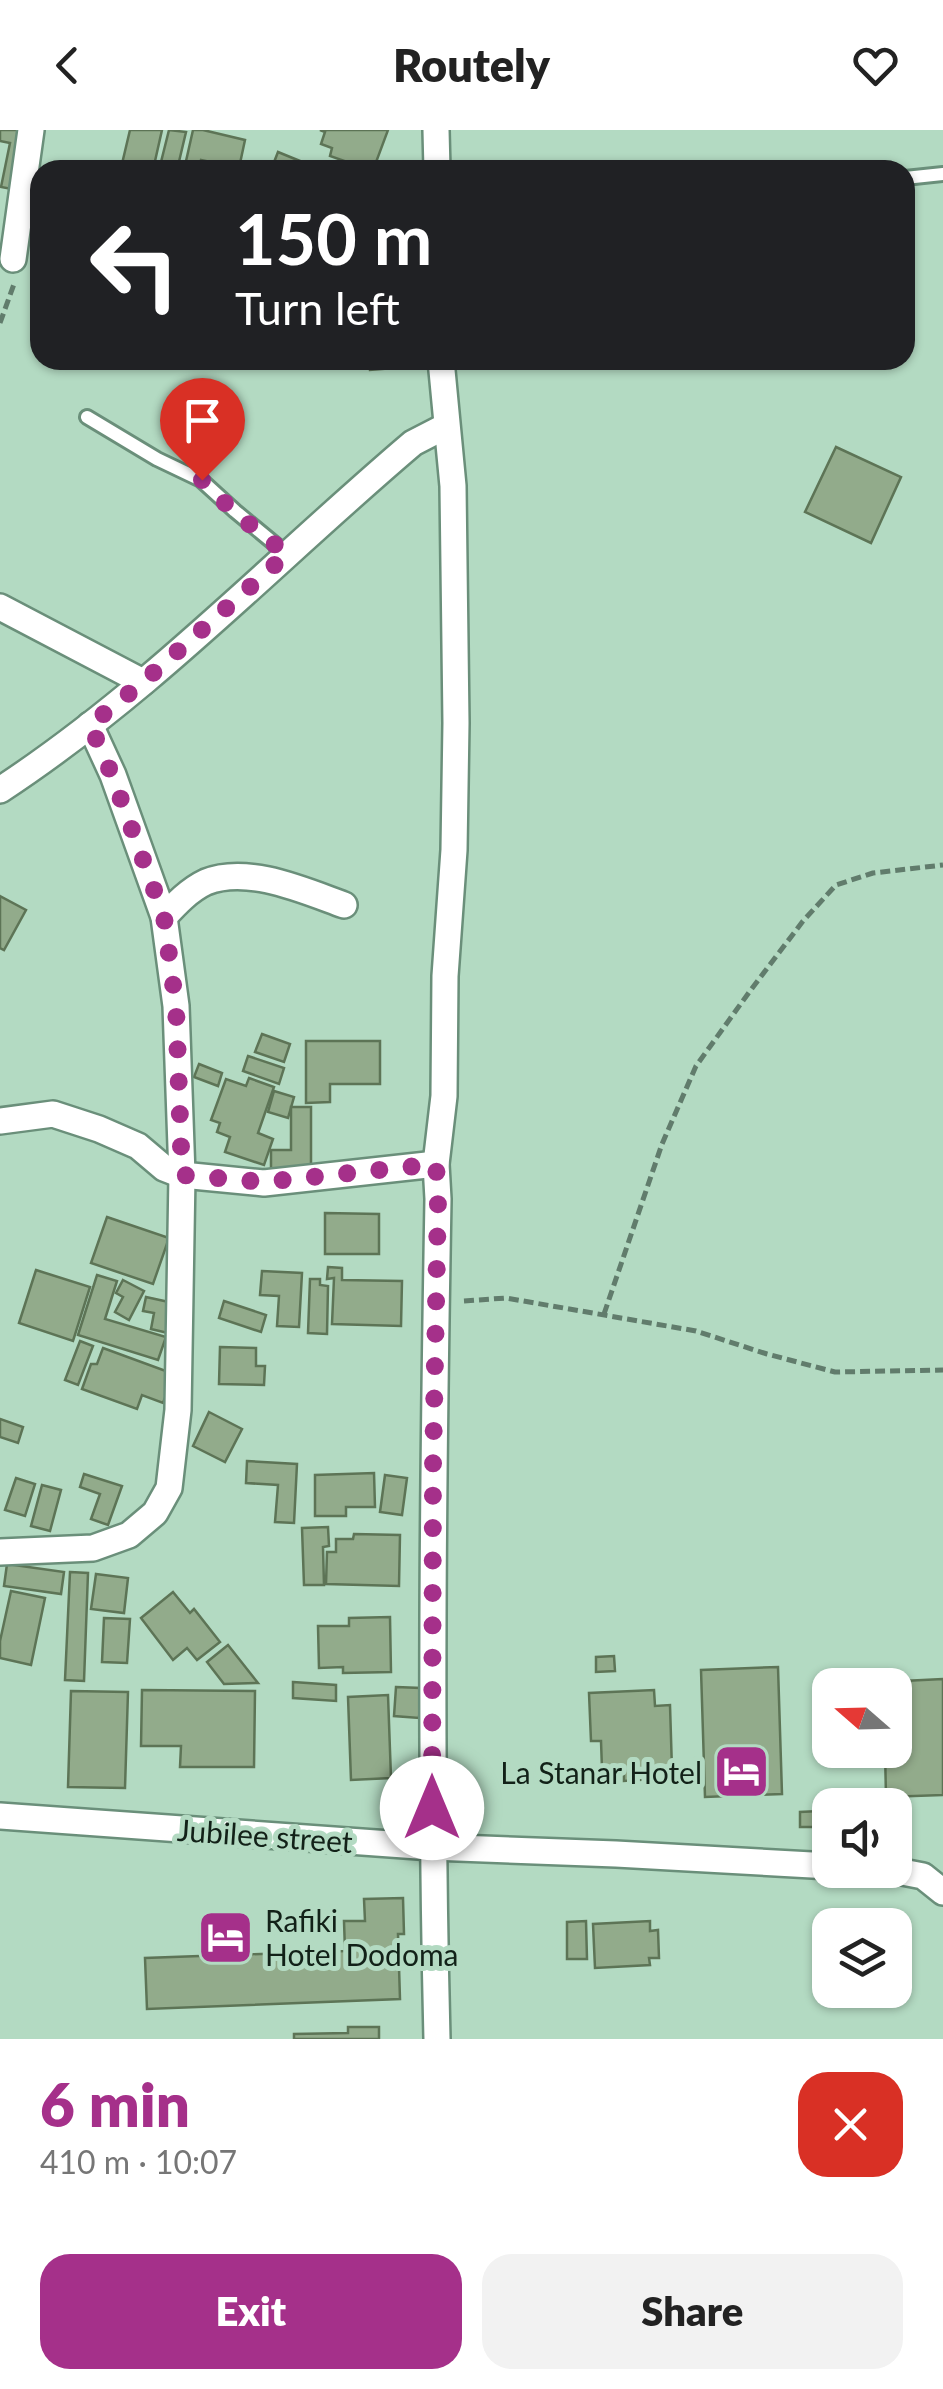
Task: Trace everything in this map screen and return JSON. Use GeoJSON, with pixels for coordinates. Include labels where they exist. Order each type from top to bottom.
{"type":"FeatureCollection","features":[{"type":"Feature","properties":{"kind":"street"},"geometry":{"type":"LineString","coordinates":[[19,259],[31,130]]}},
{"type":"Feature","properties":{"kind":"street"},"geometry":{"type":"LineString","coordinates":[[436,130],[437,160]]}},
{"type":"Feature","properties":{"kind":"street"},"geometry":{"type":"LineString","coordinates":[[437,2039],[432,1847],[436,1164],[444,1096],[456,723],[454,486],[442,370]]}},
{"type":"Feature","properties":{"kind":"street"},"geometry":{"type":"LineString","coordinates":[[0,790],[56,753],[143,682],[413,443],[446,426]]}},
{"type":"Feature","properties":{"kind":"street"},"geometry":{"type":"LineString","coordinates":[[0,608],[143,682]]}},
{"type":"Feature","properties":{"kind":"street"},"geometry":{"type":"LineString","coordinates":[[0,1552],[93,1548],[128,1535],[156,1513],[169,1488],[178,1410],[182,1175],[176,1006],[164,917],[90,725]]}},
{"type":"Feature","properties":{"kind":"street"},"geometry":{"type":"LineString","coordinates":[[164,917],[180,899],[206,882],[236,876],[288,884],[344,905]]}},
{"type":"Feature","properties":{"kind":"street"},"geometry":{"type":"LineString","coordinates":[[0,1122],[53,1114],[138,1146],[164,1168],[182,1175],[264,1182],[436,1164]]}},
{"type":"Feature","properties":{"kind":"street","name":"Jubilee street"},"geometry":{"type":"LineString","coordinates":[[0,1816],[432,1847],[812,1865]]}},
{"type":"Feature","properties":{"kind":"street"},"geometry":{"type":"LineString","coordinates":[[912,1874],[923,1876],[943,1892]]}},
{"type":"Feature","properties":{"kind":"lane"},"geometry":{"type":"LineString","coordinates":[[915,177],[943,174]]}},
{"type":"Feature","properties":{"kind":"lane"},"geometry":{"type":"LineString","coordinates":[[87,417],[156,459],[202,480],[234,512],[287,554]]}},
{"type":"Feature","properties":{"kind":"path"},"geometry":{"type":"LineString","coordinates":[[0,324],[19,259]]}},
{"type":"Feature","properties":{"kind":"path"},"geometry":{"type":"LineString","coordinates":[[604,1314],[662,1144],[696,1066],[802,921],[836,885],[873,873],[943,865]]}},
{"type":"Feature","properties":{"kind":"path"},"geometry":{"type":"LineString","coordinates":[[436,1304],[506,1298],[604,1314],[696,1332],[835,1372],[943,1370]]}},
{"type":"Feature","properties":{"kind":"building"},"geometry":{"type":"Polygon","coordinates":[[[0,130],[29,130],[17,190],[1,187],[10,143],[0,141],[0,130]]]}},
{"type":"Feature","properties":{"kind":"building"},"geometry":{"type":"Polygon","coordinates":[[[130,130],[162,130],[155,160],[123,160],[130,130]]]}},
{"type":"Feature","properties":{"kind":"building"},"geometry":{"type":"Polygon","coordinates":[[[169,130],[186,132],[179,160],[162,160],[169,130]]]}},
{"type":"Feature","properties":{"kind":"building"},"geometry":{"type":"Polygon","coordinates":[[[193,130],[245,140],[241,160],[186,160],[193,130]]]}},
{"type":"Feature","properties":{"kind":"building"},"geometry":{"type":"Polygon","coordinates":[[[320,130],[388,130],[377,160],[341,160],[330,156],[332,148],[321,144],[325,132],[320,130]]]}},
{"type":"Feature","properties":{"kind":"building"},"geometry":{"type":"Polygon","coordinates":[[[278,152],[298,160],[275,160],[278,152]]]}},
{"type":"Feature","properties":{"kind":"building"},"geometry":{"type":"Polygon","coordinates":[[[836,447],[901,477],[871,543],[805,512],[836,447]]]}},
{"type":"Feature","properties":{"kind":"building"},"geometry":{"type":"Polygon","coordinates":[[[0,896],[26,910],[4,950],[0,948],[0,896]]]}},
{"type":"Feature","properties":{"kind":"building"},"geometry":{"type":"Polygon","coordinates":[[[262,1034],[290,1044],[284,1062],[255,1052],[262,1034]]]}},
{"type":"Feature","properties":{"kind":"building"},"geometry":{"type":"Polygon","coordinates":[[[306,1041],[380,1041],[380,1084],[330,1084],[330,1102],[306,1103],[306,1041]]]}},
{"type":"Feature","properties":{"kind":"building"},"geometry":{"type":"Polygon","coordinates":[[[248,1056],[284,1068],[279,1084],[243,1071],[248,1056]]]}},
{"type":"Feature","properties":{"kind":"building"},"geometry":{"type":"Polygon","coordinates":[[[199,1064],[222,1073],[218,1086],[194,1077],[199,1064]]]}},
{"type":"Feature","properties":{"kind":"building"},"geometry":{"type":"Polygon","coordinates":[[[249,1078],[274,1087],[258,1133],[273,1139],[264,1165],[225,1152],[230,1137],[217,1132],[220,1123],[211,1120],[226,1079],[246,1086],[249,1078]]]}},
{"type":"Feature","properties":{"kind":"building"},"geometry":{"type":"Polygon","coordinates":[[[274,1091],[294,1097],[288,1118],[268,1112],[274,1091]]]}},
{"type":"Feature","properties":{"kind":"building"},"geometry":{"type":"Polygon","coordinates":[[[291,1107],[311,1107],[311,1172],[271,1172],[271,1150],[291,1150],[291,1107]]]}},
{"type":"Feature","properties":{"kind":"building"},"geometry":{"type":"Polygon","coordinates":[[[325,1213],[379,1214],[379,1254],[325,1254],[325,1213]]]}},
{"type":"Feature","properties":{"kind":"building"},"geometry":{"type":"Polygon","coordinates":[[[107,1217],[169,1238],[153,1284],[91,1263],[107,1217]]]}},
{"type":"Feature","properties":{"kind":"building"},"geometry":{"type":"Polygon","coordinates":[[[328,1267],[342,1268],[342,1280],[402,1281],[401,1326],[332,1324],[334,1278],[327,1279],[328,1267]]]}},
{"type":"Feature","properties":{"kind":"building"},"geometry":{"type":"Polygon","coordinates":[[[36,1270],[90,1287],[73,1341],[19,1323],[36,1270]]]}},
{"type":"Feature","properties":{"kind":"building"},"geometry":{"type":"Polygon","coordinates":[[[262,1271],[302,1273],[299,1327],[277,1326],[279,1296],[260,1295],[262,1271]]]}},
{"type":"Feature","properties":{"kind":"building"},"geometry":{"type":"Polygon","coordinates":[[[97,1275],[117,1281],[105,1319],[166,1337],[158,1360],[78,1335],[97,1275]]]}},
{"type":"Feature","properties":{"kind":"building"},"geometry":{"type":"Polygon","coordinates":[[[310,1279],[320,1279],[320,1285],[328,1286],[327,1334],[308,1333],[310,1279]]]}},
{"type":"Feature","properties":{"kind":"building"},"geometry":{"type":"Polygon","coordinates":[[[123,1280],[144,1291],[129,1320],[115,1312],[123,1297],[116,1293],[123,1280]]]}},
{"type":"Feature","properties":{"kind":"building"},"geometry":{"type":"Polygon","coordinates":[[[146,1297],[178,1304],[172,1334],[151,1329],[154,1313],[143,1311],[146,1297]]]}},
{"type":"Feature","properties":{"kind":"building"},"geometry":{"type":"Polygon","coordinates":[[[224,1301],[266,1315],[261,1332],[219,1318],[224,1301]]]}},
{"type":"Feature","properties":{"kind":"building"},"geometry":{"type":"Polygon","coordinates":[[[80,1341],[93,1346],[78,1385],[65,1380],[80,1341]]]}},
{"type":"Feature","properties":{"kind":"building"},"geometry":{"type":"Polygon","coordinates":[[[220,1347],[256,1348],[256,1366],[265,1366],[264,1385],[219,1384],[220,1347]]]}},
{"type":"Feature","properties":{"kind":"building"},"geometry":{"type":"Polygon","coordinates":[[[103,1348],[174,1374],[163,1403],[142,1395],[137,1409],[82,1389],[91,1364],[97,1364],[103,1348]]]}},
{"type":"Feature","properties":{"kind":"building"},"geometry":{"type":"Polygon","coordinates":[[[209,1412],[242,1429],[225,1462],[193,1446],[209,1412]]]}},
{"type":"Feature","properties":{"kind":"building"},"geometry":{"type":"Polygon","coordinates":[[[0,1419],[23,1427],[18,1443],[0,1437],[0,1419]]]}},
{"type":"Feature","properties":{"kind":"building"},"geometry":{"type":"Polygon","coordinates":[[[247,1461],[297,1464],[294,1523],[275,1522],[278,1485],[246,1483],[247,1461]]]}},
{"type":"Feature","properties":{"kind":"building"},"geometry":{"type":"Polygon","coordinates":[[[374,1473],[375,1507],[346,1507],[346,1516],[315,1516],[315,1475],[374,1473]]]}},
{"type":"Feature","properties":{"kind":"building"},"geometry":{"type":"Polygon","coordinates":[[[84,1474],[122,1486],[108,1525],[91,1519],[100,1494],[80,1487],[84,1474]]]}},
{"type":"Feature","properties":{"kind":"building"},"geometry":{"type":"Polygon","coordinates":[[[385,1475],[407,1478],[402,1515],[380,1512],[385,1475]]]}},
{"type":"Feature","properties":{"kind":"building"},"geometry":{"type":"Polygon","coordinates":[[[16,1478],[35,1484],[25,1516],[5,1510],[16,1478]]]}},
{"type":"Feature","properties":{"kind":"building"},"geometry":{"type":"Polygon","coordinates":[[[42,1485],[61,1490],[50,1531],[31,1526],[42,1485]]]}},
{"type":"Feature","properties":{"kind":"building"},"geometry":{"type":"Polygon","coordinates":[[[328,1527],[329,1546],[323,1547],[324,1585],[304,1585],[302,1528],[328,1527]]]}},
{"type":"Feature","properties":{"kind":"building"},"geometry":{"type":"Polygon","coordinates":[[[354,1534],[400,1535],[399,1586],[326,1584],[327,1552],[336,1552],[336,1539],[353,1539],[354,1534]]]}},
{"type":"Feature","properties":{"kind":"building"},"geometry":{"type":"Polygon","coordinates":[[[7,1564],[64,1572],[61,1594],[4,1586],[7,1564]]]}},
{"type":"Feature","properties":{"kind":"building"},"geometry":{"type":"Polygon","coordinates":[[[70,1572],[88,1573],[84,1681],[65,1680],[70,1572]]]}},
{"type":"Feature","properties":{"kind":"building"},"geometry":{"type":"Polygon","coordinates":[[[96,1574],[128,1578],[124,1613],[91,1609],[96,1574]]]}},
{"type":"Feature","properties":{"kind":"building"},"geometry":{"type":"Polygon","coordinates":[[[11,1591],[45,1598],[31,1665],[0,1658],[11,1591]]]}},
{"type":"Feature","properties":{"kind":"building"},"geometry":{"type":"Polygon","coordinates":[[[173,1592],[190,1613],[194,1609],[220,1642],[197,1660],[187,1648],[173,1660],[141,1618],[173,1592]]]}},
{"type":"Feature","properties":{"kind":"building"},"geometry":{"type":"Polygon","coordinates":[[[390,1617],[391,1672],[343,1673],[343,1667],[319,1668],[318,1626],[349,1626],[349,1618],[390,1617]]]}},
{"type":"Feature","properties":{"kind":"building"},"geometry":{"type":"Polygon","coordinates":[[[104,1618],[130,1619],[127,1663],[102,1662],[104,1618]]]}},
{"type":"Feature","properties":{"kind":"building"},"geometry":{"type":"Polygon","coordinates":[[[228,1645],[258,1683],[224,1684],[207,1662],[228,1645]]]}},
{"type":"Feature","properties":{"kind":"building"},"geometry":{"type":"Polygon","coordinates":[[[614,1656],[615,1671],[596,1672],[596,1657],[614,1656]]]}},
{"type":"Feature","properties":{"kind":"building"},"geometry":{"type":"Polygon","coordinates":[[[778,1667],[782,1794],[705,1797],[701,1670],[778,1667]]]}},
{"type":"Feature","properties":{"kind":"building"},"geometry":{"type":"Polygon","coordinates":[[[943,1679],[943,1795],[912,1796],[912,1788],[886,1788],[885,1768],[912,1768],[912,1681],[943,1679]]]}},
{"type":"Feature","properties":{"kind":"building"},"geometry":{"type":"Polygon","coordinates":[[[293,1682],[336,1685],[336,1701],[293,1698],[293,1682]]]}},
{"type":"Feature","properties":{"kind":"building"},"geometry":{"type":"Polygon","coordinates":[[[396,1687],[421,1688],[419,1718],[394,1716],[396,1687]]]}},
{"type":"Feature","properties":{"kind":"building"},"geometry":{"type":"Polygon","coordinates":[[[142,1690],[255,1691],[254,1767],[180,1767],[181,1746],[141,1746],[142,1690]]]}},
{"type":"Feature","properties":{"kind":"building"},"geometry":{"type":"Polygon","coordinates":[[[654,1690],[655,1706],[670,1705],[672,1770],[653,1771],[653,1779],[624,1781],[624,1768],[602,1769],[601,1741],[591,1741],[589,1693],[654,1690]]]}},
{"type":"Feature","properties":{"kind":"building"},"geometry":{"type":"Polygon","coordinates":[[[71,1691],[128,1692],[125,1788],[68,1787],[71,1691]]]}},
{"type":"Feature","properties":{"kind":"building"},"geometry":{"type":"Polygon","coordinates":[[[388,1695],[391,1778],[351,1780],[348,1697],[388,1695]]]}},
{"type":"Feature","properties":{"kind":"building"},"geometry":{"type":"Polygon","coordinates":[[[812,1811],[812,1827],[800,1827],[800,1812],[812,1811]]]}},
{"type":"Feature","properties":{"kind":"building"},"geometry":{"type":"Polygon","coordinates":[[[403,1898],[404,1934],[398,1934],[400,1999],[147,2009],[145,1958],[345,1951],[344,1921],[365,1921],[364,1899],[403,1898]]]}},
{"type":"Feature","properties":{"kind":"building"},"geometry":{"type":"Polygon","coordinates":[[[586,1921],[587,1959],[567,1959],[567,1922],[586,1921]]]}},
{"type":"Feature","properties":{"kind":"building"},"geometry":{"type":"Polygon","coordinates":[[[650,1921],[650,1931],[658,1930],[659,1958],[649,1958],[650,1965],[595,1968],[593,1924],[650,1921]]]}},
{"type":"Feature","properties":{"kind":"building"},"geometry":{"type":"Polygon","coordinates":[[[348,2027],[379,2027],[379,2039],[294,2039],[294,2034],[348,2033],[348,2027]]]}},
{"type":"Feature","properties":{"kind":"place","name":"La Stanar Hotel"},"geometry":{"type":"Point","coordinates":[741,1772]}},
{"type":"Feature","properties":{"kind":"place","name":"Rafiki Hotel Dodoma"},"geometry":{"type":"Point","coordinates":[226,1937]}},
{"type":"Feature","properties":{"kind":"route"},"geometry":{"type":"LineString","coordinates":[[202,480],[234,512],[287,554],[90,725],[164,917],[176,1006],[182,1175],[264,1182],[436,1164],[432,1808]]}}]}
